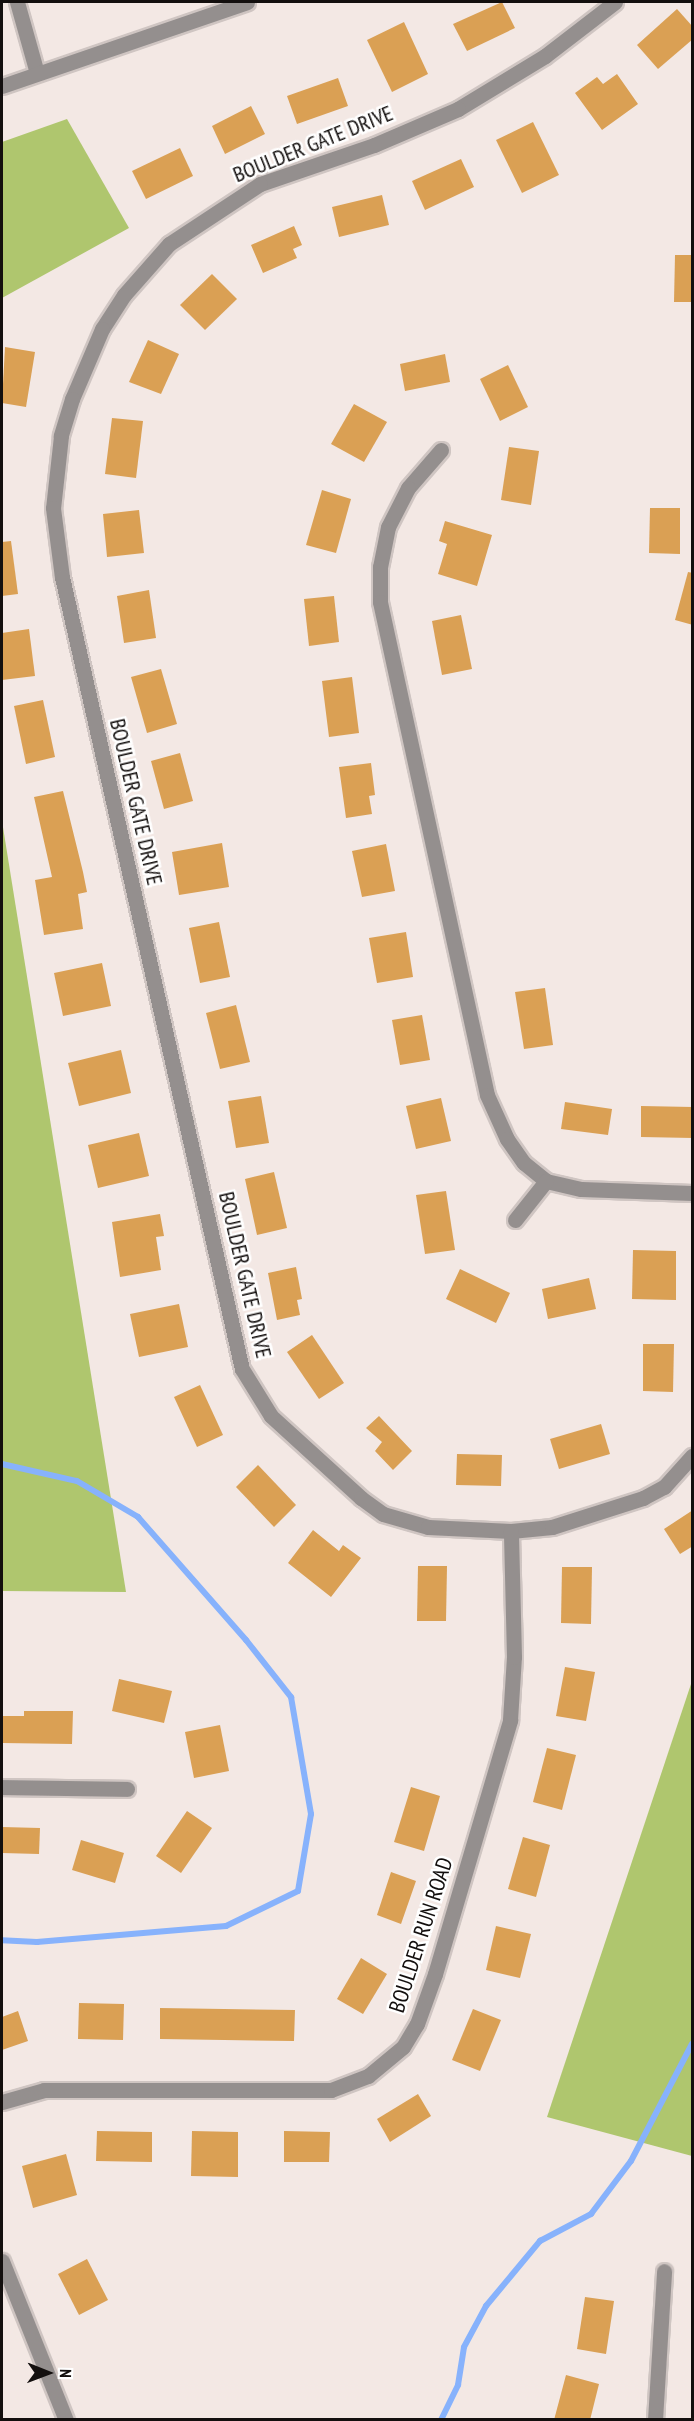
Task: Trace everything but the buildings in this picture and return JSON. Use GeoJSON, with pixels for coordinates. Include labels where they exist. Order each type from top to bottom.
{"type":"FeatureCollection","features":[{"type":"Feature","properties":{"kind":"street"},"geometry":{"type":"LineString","coordinates":[[17,2],[37,73]]}},
{"type":"Feature","properties":{"kind":"street"},"geometry":{"type":"LineString","coordinates":[[2,86],[247,2]]}},
{"type":"Feature","properties":{"kind":"street","name":"BOULDER GATE DRIVE"},"geometry":{"type":"LineString","coordinates":[[615,2],[545,56],[458,109],[374,145],[260,184],[169,244],[124,296],[102,329],[72,399],[60,436],[53,508],[62,577],[242,1369],[271,1416],[360,1498],[383,1514],[428,1527],[511,1531],[552,1527],[643,1498],[664,1487],[693,1456]]}},
{"type":"Feature","properties":{"kind":"street"},"geometry":{"type":"LineString","coordinates":[[441,450],[408,488],[388,527],[380,567],[380,602],[487,1095],[507,1139],[524,1163],[546,1181],[581,1190],[693,1193]]}},
{"type":"Feature","properties":{"kind":"street"},"geometry":{"type":"LineString","coordinates":[[515,1220],[546,1181]]}},
{"type":"Feature","properties":{"kind":"street","name":"BOULDER RUN ROAD"},"geometry":{"type":"LineString","coordinates":[[2,2102],[44,2090],[331,2090],[368,2076],[404,2047],[417,2024],[435,1974],[510,1720],[514,1657],[511,1531]]}},
{"type":"Feature","properties":{"kind":"street"},"geometry":{"type":"LineString","coordinates":[[2,1787],[127,1789]]}},
{"type":"Feature","properties":{"kind":"street"},"geometry":{"type":"LineString","coordinates":[[2,2261],[66,2420]]}},
{"type":"Feature","properties":{"kind":"street"},"geometry":{"type":"LineString","coordinates":[[655,2420],[664,2271]]}},
{"type":"Feature","properties":{"kind":"green space"},"geometry":{"type":"Polygon","coordinates":[[[67,119],[129,228],[2,298],[2,142],[67,119]]]}},
{"type":"Feature","properties":{"kind":"green space"},"geometry":{"type":"Polygon","coordinates":[[[2,821],[126,1592],[2,1591],[2,821]]]}},
{"type":"Feature","properties":{"kind":"green space"},"geometry":{"type":"Polygon","coordinates":[[[692,1681],[692,2156],[547,2117],[692,1681]]]}},
{"type":"Feature","properties":{"kind":"waterway"},"geometry":{"type":"LineString","coordinates":[[2,1464],[77,1481],[138,1517],[246,1640],[291,1697],[311,1814],[298,1891],[226,1926],[37,1942],[2,1940]]}},
{"type":"Feature","properties":{"kind":"waterway"},"geometry":{"type":"LineString","coordinates":[[441,2420],[458,2385],[464,2347],[486,2306],[540,2241],[591,2214],[631,2161],[692,2044]]}}]}
